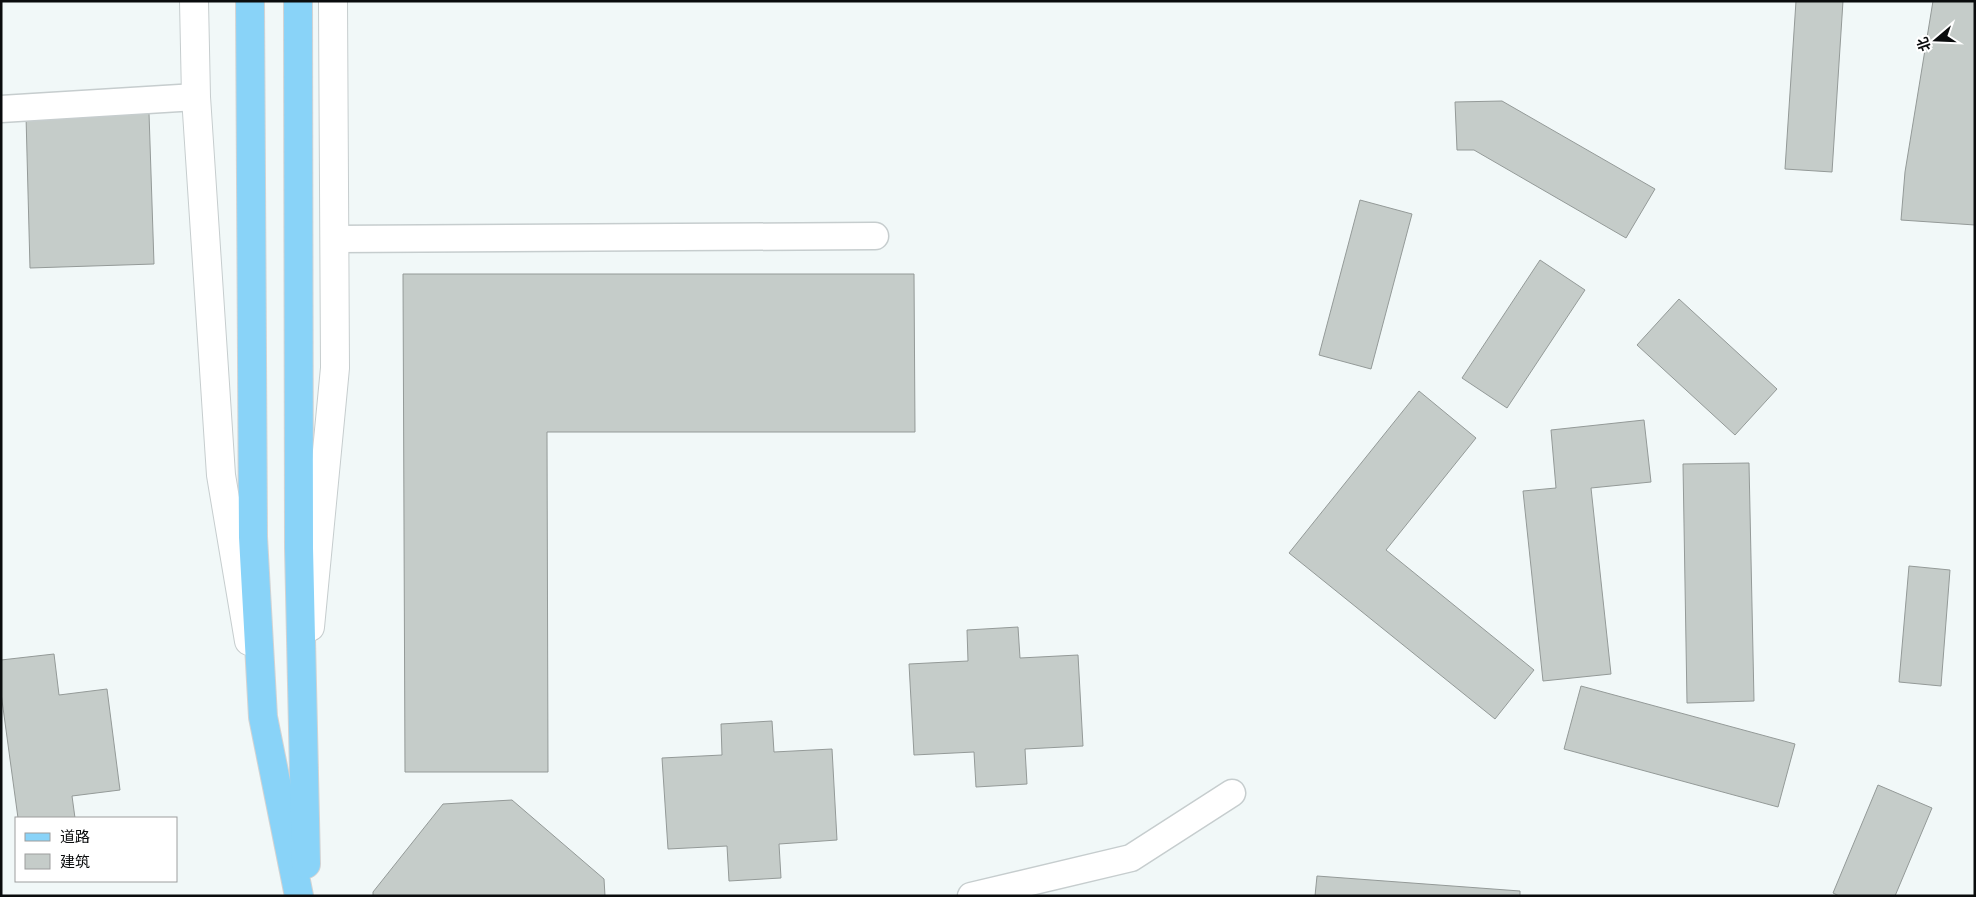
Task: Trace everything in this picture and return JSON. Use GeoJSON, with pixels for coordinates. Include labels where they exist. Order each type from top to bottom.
{"type":"FeatureCollection","features":[{"type":"Feature","properties":{"kind":"main road"},"geometry":{"type":"LineString","coordinates":[[250,1],[253,538],[262,717],[299,896]]}},
{"type":"Feature","properties":{"kind":"main road"},"geometry":{"type":"LineString","coordinates":[[298,1],[299,548],[306,896]]}},
{"type":"Feature","properties":{"kind":"street"},"geometry":{"type":"LineString","coordinates":[[194,1],[196,97],[220,475],[262,717]]}},
{"type":"Feature","properties":{"kind":"street"},"geometry":{"type":"LineString","coordinates":[[302,711],[334,368],[334,1]]}},
{"type":"Feature","properties":{"kind":"street"},"geometry":{"type":"LineString","coordinates":[[1,109],[196,97]]}},
{"type":"Feature","properties":{"kind":"street"},"geometry":{"type":"LineString","coordinates":[[335,239],[875,236]]}},
{"type":"Feature","properties":{"kind":"street"},"geometry":{"type":"LineString","coordinates":[[971,896],[1131,858],[1232,794]]}},
{"type":"Feature","properties":{"kind":"building"},"geometry":{"type":"Polygon","coordinates":[[[1796,1],[1843,1],[1832,172],[1785,169],[1796,1]]]}},
{"type":"Feature","properties":{"kind":"building"},"geometry":{"type":"Polygon","coordinates":[[[1933,1],[1975,1],[1975,225],[1901,220],[1905,172],[1933,1]]]}},
{"type":"Feature","properties":{"kind":"building"},"geometry":{"type":"Polygon","coordinates":[[[1502,101],[1655,189],[1626,238],[1474,150],[1457,150],[1455,102],[1502,101]]]}},
{"type":"Feature","properties":{"kind":"building"},"geometry":{"type":"Polygon","coordinates":[[[149,113],[154,264],[30,268],[26,116],[149,113]]]}},
{"type":"Feature","properties":{"kind":"building"},"geometry":{"type":"Polygon","coordinates":[[[1360,200],[1412,214],[1371,369],[1319,355],[1360,200]]]}},
{"type":"Feature","properties":{"kind":"building"},"geometry":{"type":"Polygon","coordinates":[[[1540,260],[1585,290],[1507,408],[1462,378],[1540,260]]]}},
{"type":"Feature","properties":{"kind":"building"},"geometry":{"type":"Polygon","coordinates":[[[403,274],[914,274],[915,432],[547,432],[548,772],[405,772],[403,274]]]}},
{"type":"Feature","properties":{"kind":"building"},"geometry":{"type":"Polygon","coordinates":[[[1679,299],[1777,389],[1735,435],[1637,345],[1679,299]]]}},
{"type":"Feature","properties":{"kind":"building"},"geometry":{"type":"Polygon","coordinates":[[[1419,391],[1476,438],[1386,550],[1534,670],[1495,719],[1289,553],[1419,391]]]}},
{"type":"Feature","properties":{"kind":"building"},"geometry":{"type":"Polygon","coordinates":[[[1644,420],[1651,482],[1591,488],[1611,674],[1543,681],[1523,491],[1556,488],[1551,430],[1644,420]]]}},
{"type":"Feature","properties":{"kind":"building"},"geometry":{"type":"Polygon","coordinates":[[[1749,463],[1754,701],[1687,703],[1683,464],[1749,463]]]}},
{"type":"Feature","properties":{"kind":"building"},"geometry":{"type":"Polygon","coordinates":[[[1909,566],[1950,570],[1941,686],[1899,682],[1909,566]]]}},
{"type":"Feature","properties":{"kind":"building"},"geometry":{"type":"Polygon","coordinates":[[[1018,627],[1020,658],[1078,655],[1083,746],[1025,749],[1027,784],[976,787],[974,752],[914,755],[909,664],[968,661],[967,630],[1018,627]]]}},
{"type":"Feature","properties":{"kind":"building"},"geometry":{"type":"Polygon","coordinates":[[[54,654],[59,695],[107,689],[120,790],[72,796],[75,817],[18,817],[1,693],[1,660],[54,654]]]}},
{"type":"Feature","properties":{"kind":"building"},"geometry":{"type":"Polygon","coordinates":[[[1581,686],[1795,744],[1778,807],[1564,749],[1581,686]]]}},
{"type":"Feature","properties":{"kind":"building"},"geometry":{"type":"Polygon","coordinates":[[[772,721],[774,752],[832,749],[837,840],[779,844],[781,878],[729,881],[727,846],[668,849],[662,758],[722,755],[721,724],[772,721]]]}},
{"type":"Feature","properties":{"kind":"building"},"geometry":{"type":"Polygon","coordinates":[[[1878,785],[1932,808],[1895,896],[1839,896],[1833,893],[1878,785]]]}},
{"type":"Feature","properties":{"kind":"building"},"geometry":{"type":"Polygon","coordinates":[[[512,800],[604,879],[605,896],[373,896],[373,892],[443,804],[512,800]]]}},
{"type":"Feature","properties":{"kind":"building"},"geometry":{"type":"Polygon","coordinates":[[[1317,876],[1520,891],[1520,896],[1315,896],[1317,876]]]}}]}
